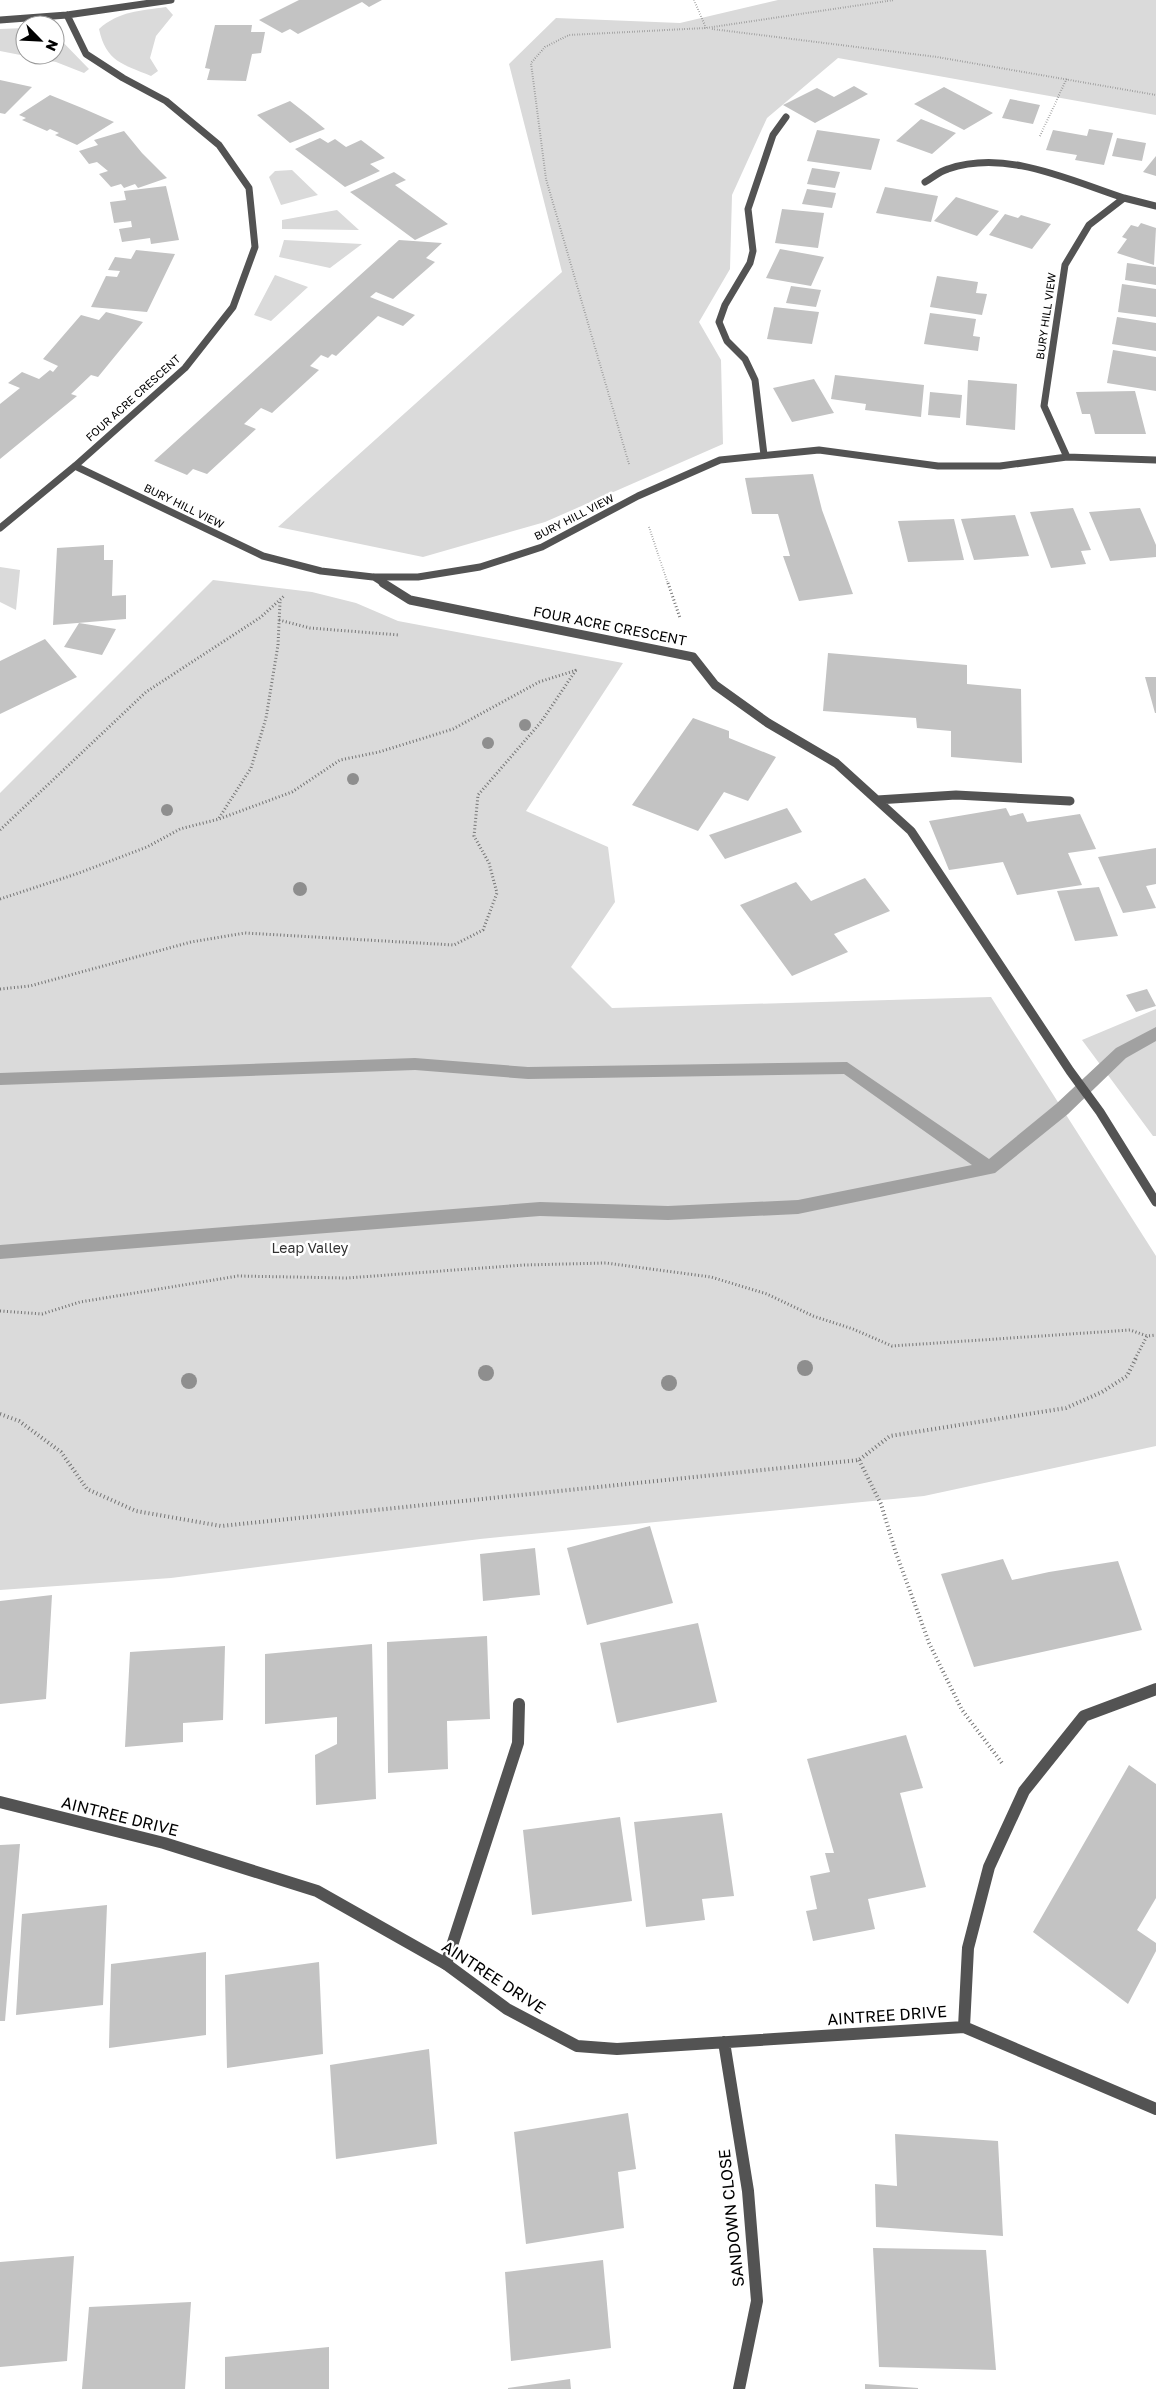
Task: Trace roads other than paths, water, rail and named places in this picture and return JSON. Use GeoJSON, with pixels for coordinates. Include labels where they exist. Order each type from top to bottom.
{"type":"FeatureCollection","features":[{"type":"Feature","properties":{"kind":"street"},"geometry":{"type":"LineString","coordinates":[[0,20],[67,15],[171,0]]}},
{"type":"Feature","properties":{"kind":"street","name":"FOUR ACRE CRESCENT"},"geometry":{"type":"LineString","coordinates":[[0,528],[76,466],[185,368],[233,307],[255,247],[249,188],[219,144],[166,101],[123,78],[86,54],[67,15]]}},
{"type":"Feature","properties":{"kind":"street"},"geometry":{"type":"LineString","coordinates":[[764,455],[755,380],[745,359],[727,340],[719,322],[725,305],[750,263],[753,251],[748,209],[773,136],[786,117]]}},
{"type":"Feature","properties":{"kind":"street"},"geometry":{"type":"LineString","coordinates":[[925,182],[936,173],[972,162],[997,161],[1026,167],[1124,198],[1156,206]]}},
{"type":"Feature","properties":{"kind":"street","name":"BURY HILL VIEW"},"geometry":{"type":"LineString","coordinates":[[1067,457],[1044,406],[1065,266],[1089,225],[1124,198]]}},
{"type":"Feature","properties":{"kind":"street","name":"BURY HILL VIEW"},"geometry":{"type":"LineString","coordinates":[[76,466],[263,556],[305,567],[373,577],[418,577],[480,567],[542,547],[638,496],[720,460],[819,450],[938,466],[991,466],[1067,457],[1156,460]]}},
{"type":"Feature","properties":{"kind":"street","name":"FOUR ACRE CRESCENT"},"geometry":{"type":"LineString","coordinates":[[373,577],[410,600],[693,657],[715,685],[788,736],[836,763],[912,831],[1005,970],[1070,1072],[1100,1112],[1156,1202]]}},
{"type":"Feature","properties":{"kind":"street"},"geometry":{"type":"LineString","coordinates":[[877,800],[956,795],[1070,801]]}},
{"type":"Feature","properties":{"kind":"street"},"geometry":{"type":"LineString","coordinates":[[964,2027],[968,1948],[989,1867],[1024,1791],[1084,1716],[1156,1688]]}},
{"type":"Feature","properties":{"kind":"street"},"geometry":{"type":"LineString","coordinates":[[446,1964],[518,1743],[519,1704]]}},
{"type":"Feature","properties":{"kind":"street","name":"AINTREE DRIVE"},"geometry":{"type":"LineString","coordinates":[[0,1802],[164,1843],[318,1891],[446,1964],[507,2009],[577,2046],[617,2049],[964,2027],[1156,2109]]}},
{"type":"Feature","properties":{"kind":"street","name":"SANDOWN CLOSE"},"geometry":{"type":"LineString","coordinates":[[724,2042],[748,2191],[757,2301],[739,2389]]}},
{"type":"Feature","properties":{"kind":"waterway"},"geometry":{"type":"LineString","coordinates":[[989,1168],[1062,1109],[1121,1053],[1156,1033]]}},
{"type":"Feature","properties":{"kind":"waterway"},"geometry":{"type":"LineString","coordinates":[[0,1079],[415,1064],[528,1073],[847,1068],[989,1168]]}},
{"type":"Feature","properties":{"kind":"waterway"},"geometry":{"type":"LineString","coordinates":[[0,1252],[540,1209],[668,1213],[798,1207],[989,1168]]}},
{"type":"Feature","properties":{"kind":"park label","name":"Leap Valley"},"geometry":{"type":"Point","coordinates":[310,1248]}}]}
